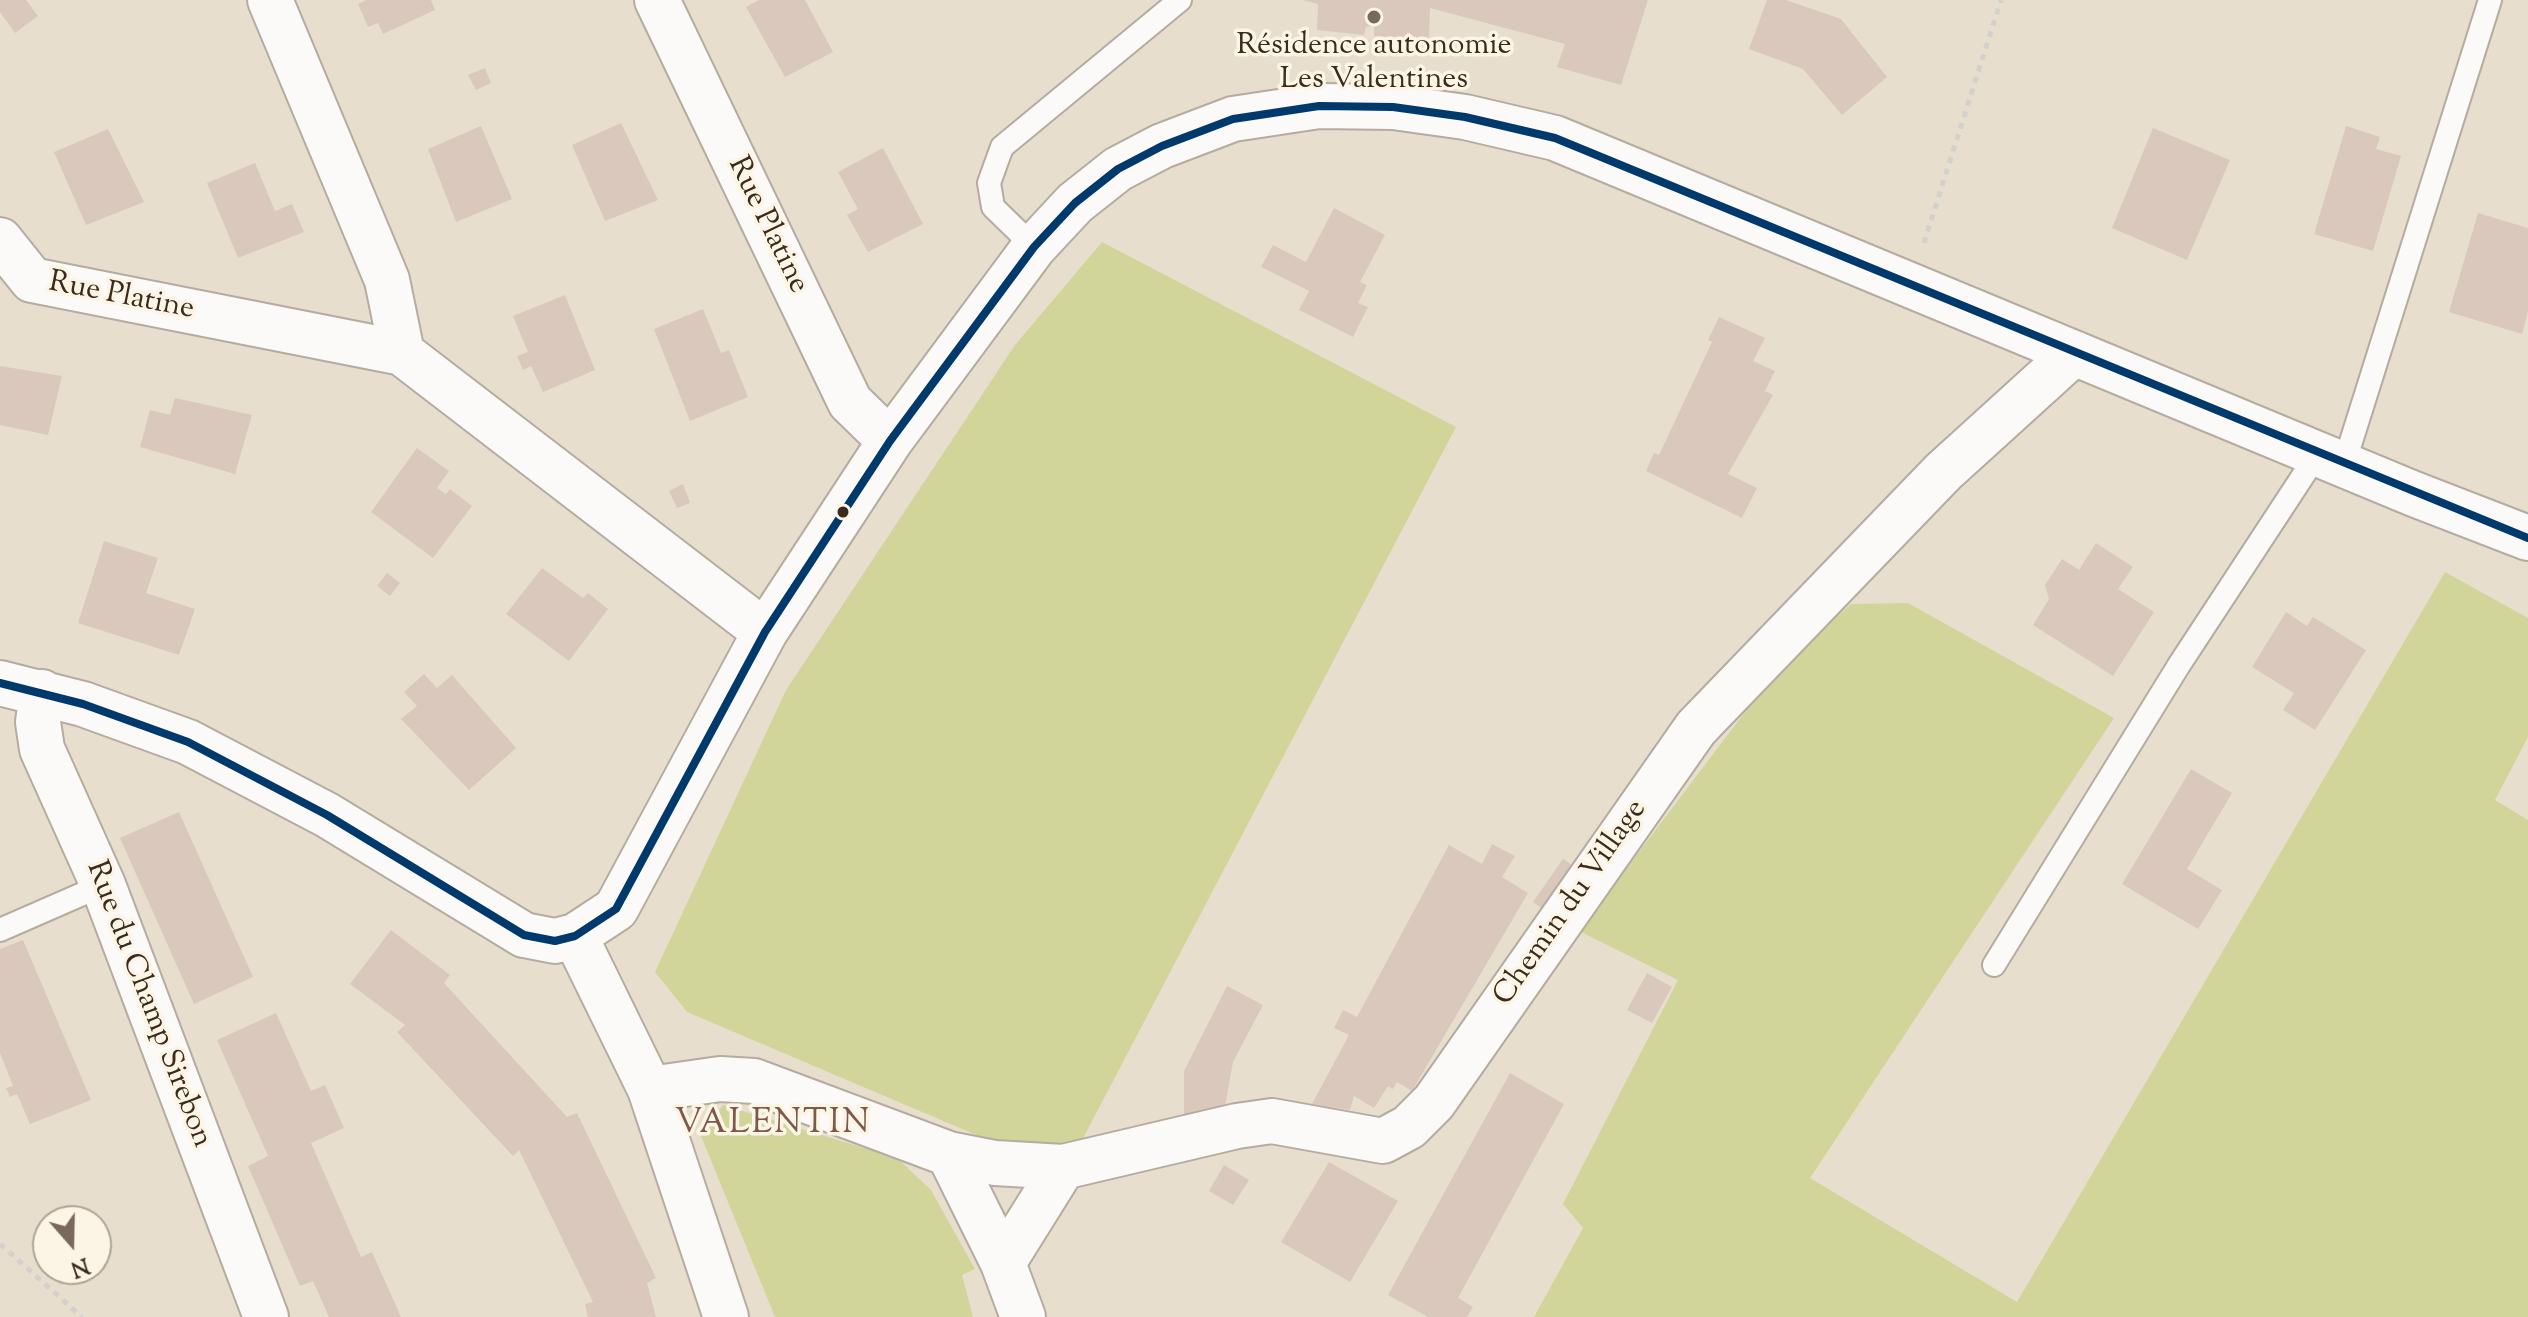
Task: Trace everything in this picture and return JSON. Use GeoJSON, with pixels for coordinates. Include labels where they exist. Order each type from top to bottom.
{"type":"FeatureCollection","features":[{"type":"Feature","properties":{"kind":"street"},"geometry":{"type":"LineString","coordinates":[[270,0],[387,280],[402,353]]}},
{"type":"Feature","properties":{"kind":"street","name":"Rue Platine"},"geometry":{"type":"LineString","coordinates":[[657,0],[850,402],[890,441]]}},
{"type":"Feature","properties":{"kind":"street"},"geometry":{"type":"LineString","coordinates":[[0,683],[42,692],[188,742],[327,815],[524,935],[555,941],[575,936],[616,909],[765,632],[890,441],[1034,247],[1075,203],[1118,169],[1162,146],[1233,119],[1319,106],[1393,107],[1465,117],[1555,138],[2528,538]]}},
{"type":"Feature","properties":{"kind":"street","name":"Rue Platine"},"geometry":{"type":"LineString","coordinates":[[0,240],[32,280],[402,353],[765,632]]}},
{"type":"Feature","properties":{"kind":"street","name":"Chemin du Village"},"geometry":{"type":"LineString","coordinates":[[650,1089],[720,1079],[754,1081],[949,1154],[995,1163],[1063,1167],[1237,1126],[1272,1121],[1383,1141],[1409,1127],[1434,1102],[1696,728],[1943,472],[2074,353]]}},
{"type":"Feature","properties":{"kind":"street","name":"Rue du Champ Sirebon"},"geometry":{"type":"LineString","coordinates":[[42,692],[38,722],[42,749],[103,885],[266,1317]]}},
{"type":"Feature","properties":{"kind":"street"},"geometry":{"type":"LineString","coordinates":[[575,936],[650,1089],[726,1317]]}},
{"type":"Feature","properties":{"kind":"street"},"geometry":{"type":"LineString","coordinates":[[949,1154],[1003,1263],[1023,1317]]}},
{"type":"Feature","properties":{"kind":"street"},"geometry":{"type":"LineString","coordinates":[[1003,1263],[1063,1167]]}},
{"type":"Feature","properties":{"kind":"lane"},"geometry":{"type":"LineString","coordinates":[[1034,247],[993,207],[989,183],[1002,147],[1180,0]]}},
{"type":"Feature","properties":{"kind":"lane"},"geometry":{"type":"LineString","coordinates":[[1994,965],[2179,665],[2331,459],[2490,0]]}},
{"type":"Feature","properties":{"kind":"lane"},"geometry":{"type":"LineString","coordinates":[[0,930],[103,885]]}},
{"type":"Feature","properties":{"kind":"path"},"geometry":{"type":"LineString","coordinates":[[1911,285],[2001,0]]}},
{"type":"Feature","properties":{"kind":"path"},"geometry":{"type":"LineString","coordinates":[[0,1244],[82,1317]]}},
{"type":"Feature","properties":{"kind":"green space"},"geometry":{"type":"Polygon","coordinates":[[[1102,242],[1456,427],[1079,1146],[995,1143],[687,1012],[655,972],[786,690],[1015,345],[1102,242]]]}},
{"type":"Feature","properties":{"kind":"green space"},"geometry":{"type":"Polygon","coordinates":[[[2445,572],[2528,618],[2528,737],[2495,800],[2528,820],[2528,1317],[1534,1317],[1583,1228],[1563,1204],[1678,980],[1579,931],[1779,667],[1851,604],[1908,603],[2114,718],[1810,1178],[2017,1302],[2445,572]]]}},
{"type":"Feature","properties":{"kind":"green space"},"geometry":{"type":"Polygon","coordinates":[[[723,1105],[897,1158],[931,1190],[975,1269],[962,1275],[973,1317],[775,1317],[701,1136],[723,1105]]]}},
{"type":"Feature","properties":{"kind":"building"},"geometry":{"type":"Polygon","coordinates":[[[0,0],[26,0],[38,16],[15,33],[0,12],[0,0]]]}},
{"type":"Feature","properties":{"kind":"building"},"geometry":{"type":"Polygon","coordinates":[[[366,0],[431,0],[435,10],[383,34],[378,23],[368,27],[358,4],[366,0]]]}},
{"type":"Feature","properties":{"kind":"building"},"geometry":{"type":"Polygon","coordinates":[[[759,0],[805,0],[833,52],[785,77],[746,7],[759,0]]]}},
{"type":"Feature","properties":{"kind":"building"},"geometry":{"type":"Polygon","coordinates":[[[1303,0],[1648,0],[1621,85],[1557,67],[1565,44],[1430,8],[1429,40],[1374,36],[1374,26],[1366,27],[1364,35],[1317,30],[1318,4],[1303,0]]]}},
{"type":"Feature","properties":{"kind":"building"},"geometry":{"type":"Polygon","coordinates":[[[1767,0],[1786,0],[1841,19],[1887,77],[1842,115],[1803,69],[1749,49],[1767,0]]]}},
{"type":"Feature","properties":{"kind":"building"},"geometry":{"type":"Polygon","coordinates":[[[485,68],[491,83],[476,90],[468,75],[485,68]]]}},
{"type":"Feature","properties":{"kind":"building"},"geometry":{"type":"Polygon","coordinates":[[[621,123],[658,200],[605,221],[572,145],[621,123]]]}},
{"type":"Feature","properties":{"kind":"building"},"geometry":{"type":"Polygon","coordinates":[[[481,126],[512,199],[456,222],[428,149],[481,126]]]}},
{"type":"Feature","properties":{"kind":"building"},"geometry":{"type":"Polygon","coordinates":[[[2346,126],[2380,137],[2376,149],[2401,156],[2373,251],[2314,234],[2346,126]]]}},
{"type":"Feature","properties":{"kind":"building"},"geometry":{"type":"Polygon","coordinates":[[[2153,128],[2230,160],[2187,260],[2112,228],[2153,128]]]}},
{"type":"Feature","properties":{"kind":"building"},"geometry":{"type":"Polygon","coordinates":[[[108,129],[144,202],[86,225],[54,152],[108,129]]]}},
{"type":"Feature","properties":{"kind":"building"},"geometry":{"type":"Polygon","coordinates":[[[883,148],[923,224],[868,252],[847,215],[858,209],[838,172],[883,148]]]}},
{"type":"Feature","properties":{"kind":"building"},"geometry":{"type":"Polygon","coordinates":[[[255,163],[275,211],[292,204],[304,232],[238,258],[207,183],[255,163]]]}},
{"type":"Feature","properties":{"kind":"building"},"geometry":{"type":"Polygon","coordinates":[[[1334,208],[1385,235],[1360,282],[1367,285],[1358,303],[1368,307],[1353,337],[1299,310],[1309,291],[1261,267],[1273,245],[1306,262],[1334,208]]]}},
{"type":"Feature","properties":{"kind":"building"},"geometry":{"type":"Polygon","coordinates":[[[2478,213],[2528,228],[2528,312],[2522,334],[2449,312],[2478,213]]]}},
{"type":"Feature","properties":{"kind":"building"},"geometry":{"type":"Polygon","coordinates":[[[565,295],[595,370],[543,392],[531,366],[523,370],[517,356],[528,352],[513,316],[565,295]]]}},
{"type":"Feature","properties":{"kind":"building"},"geometry":{"type":"Polygon","coordinates":[[[703,309],[721,353],[729,350],[748,397],[690,421],[654,329],[703,309]]]}},
{"type":"Feature","properties":{"kind":"building"},"geometry":{"type":"Polygon","coordinates":[[[1719,317],[1765,338],[1753,361],[1775,371],[1765,391],[1773,395],[1728,474],[1757,488],[1742,518],[1646,471],[1654,453],[1659,455],[1712,342],[1708,340],[1719,317]]]}},
{"type":"Feature","properties":{"kind":"building"},"geometry":{"type":"Polygon","coordinates":[[[0,366],[62,376],[48,435],[0,425],[0,366]]]}},
{"type":"Feature","properties":{"kind":"building"},"geometry":{"type":"Polygon","coordinates":[[[175,398],[252,415],[235,474],[140,447],[150,410],[170,415],[175,398]]]}},
{"type":"Feature","properties":{"kind":"building"},"geometry":{"type":"Polygon","coordinates":[[[417,448],[449,471],[437,488],[446,494],[450,489],[472,506],[433,558],[371,512],[417,448]]]}},
{"type":"Feature","properties":{"kind":"building"},"geometry":{"type":"Polygon","coordinates":[[[683,484],[690,503],[677,508],[669,491],[683,484]]]}},
{"type":"Feature","properties":{"kind":"building"},"geometry":{"type":"Polygon","coordinates":[[[104,541],[158,558],[146,593],[195,609],[179,655],[78,623],[104,541]]]}},
{"type":"Feature","properties":{"kind":"building"},"geometry":{"type":"Polygon","coordinates":[[[2096,543],[2133,567],[2118,589],[2154,612],[2113,676],[2033,625],[2049,599],[2045,585],[2062,559],[2079,570],[2096,543]]]}},
{"type":"Feature","properties":{"kind":"building"},"geometry":{"type":"Polygon","coordinates":[[[542,568],[583,598],[588,593],[608,609],[569,661],[506,614],[542,568]]]}},
{"type":"Feature","properties":{"kind":"building"},"geometry":{"type":"Polygon","coordinates":[[[387,573],[400,583],[390,596],[377,586],[387,573]]]}},
{"type":"Feature","properties":{"kind":"building"},"geometry":{"type":"Polygon","coordinates":[[[2286,612],[2307,626],[2313,617],[2366,650],[2315,730],[2283,710],[2294,693],[2252,667],[2286,612]]]}},
{"type":"Feature","properties":{"kind":"building"},"geometry":{"type":"Polygon","coordinates":[[[424,674],[437,688],[452,675],[516,748],[469,790],[401,719],[417,706],[404,692],[424,674]]]}},
{"type":"Feature","properties":{"kind":"building"},"geometry":{"type":"Polygon","coordinates":[[[2191,769],[2232,793],[2187,869],[2222,890],[2198,929],[2122,884],[2191,769]]]}},
{"type":"Feature","properties":{"kind":"building"},"geometry":{"type":"Polygon","coordinates":[[[179,812],[253,977],[194,1004],[120,838],[179,812]]]}},
{"type":"Feature","properties":{"kind":"building"},"geometry":{"type":"Polygon","coordinates":[[[1492,844],[1515,856],[1502,877],[1528,893],[1412,1091],[1397,1082],[1393,1089],[1388,1086],[1374,1108],[1354,1096],[1350,1110],[1312,1104],[1349,1035],[1334,1028],[1343,1010],[1357,1017],[1449,845],[1482,864],[1492,844]]]}},
{"type":"Feature","properties":{"kind":"building"},"geometry":{"type":"Polygon","coordinates":[[[1563,859],[1583,872],[1553,916],[1533,902],[1563,859]]]}},
{"type":"Feature","properties":{"kind":"building"},"geometry":{"type":"Polygon","coordinates":[[[391,930],[450,975],[444,983],[567,1117],[577,1113],[656,1278],[647,1283],[656,1317],[588,1317],[585,1304],[593,1302],[519,1150],[513,1156],[397,1032],[405,1025],[350,984],[391,930]]]}},
{"type":"Feature","properties":{"kind":"building"},"geometry":{"type":"Polygon","coordinates":[[[23,940],[91,1100],[30,1124],[17,1094],[10,1097],[6,1088],[13,1086],[0,1053],[0,949],[23,940]]]}},
{"type":"Feature","properties":{"kind":"building"},"geometry":{"type":"Polygon","coordinates":[[[1647,973],[1672,987],[1652,1023],[1627,1010],[1647,973]]]}},
{"type":"Feature","properties":{"kind":"building"},"geometry":{"type":"Polygon","coordinates":[[[1227,986],[1263,1005],[1233,1062],[1225,1106],[1184,1116],[1184,1071],[1227,986]]]}},
{"type":"Feature","properties":{"kind":"building"},"geometry":{"type":"Polygon","coordinates":[[[276,1013],[311,1091],[325,1085],[344,1128],[311,1143],[361,1257],[372,1252],[401,1317],[329,1317],[313,1281],[300,1286],[248,1166],[268,1156],[217,1040],[276,1013]]]}},
{"type":"Feature","properties":{"kind":"building"},"geometry":{"type":"Polygon","coordinates":[[[1510,1073],[1564,1104],[1458,1298],[1473,1307],[1467,1317],[1428,1317],[1388,1295],[1510,1073]]]}},
{"type":"Feature","properties":{"kind":"building"},"geometry":{"type":"Polygon","coordinates":[[[1329,1162],[1398,1201],[1350,1282],[1281,1242],[1329,1162]]]}},
{"type":"Feature","properties":{"kind":"building"},"geometry":{"type":"Polygon","coordinates":[[[1224,1165],[1249,1180],[1233,1205],[1209,1191],[1224,1165]]]}},
{"type":"Feature","properties":{"kind":"transit line"},"geometry":{"type":"LineString","coordinates":[[0,683],[83,704],[188,742],[327,815],[524,935],[555,941],[575,936],[616,909],[765,632],[890,441],[1034,247],[1075,203],[1118,169],[1162,146],[1233,119],[1319,106],[1393,107],[1465,117],[1555,138],[2528,538]]}},
{"type":"Feature","properties":{"kind":"place","name":"Résidence autonomie Les Valentines"},"geometry":{"type":"Point","coordinates":[1374,17]}},
{"type":"Feature","properties":{"kind":"district","name":"VALENTIN"},"geometry":{"type":"Point","coordinates":[773,1126]}}]}
